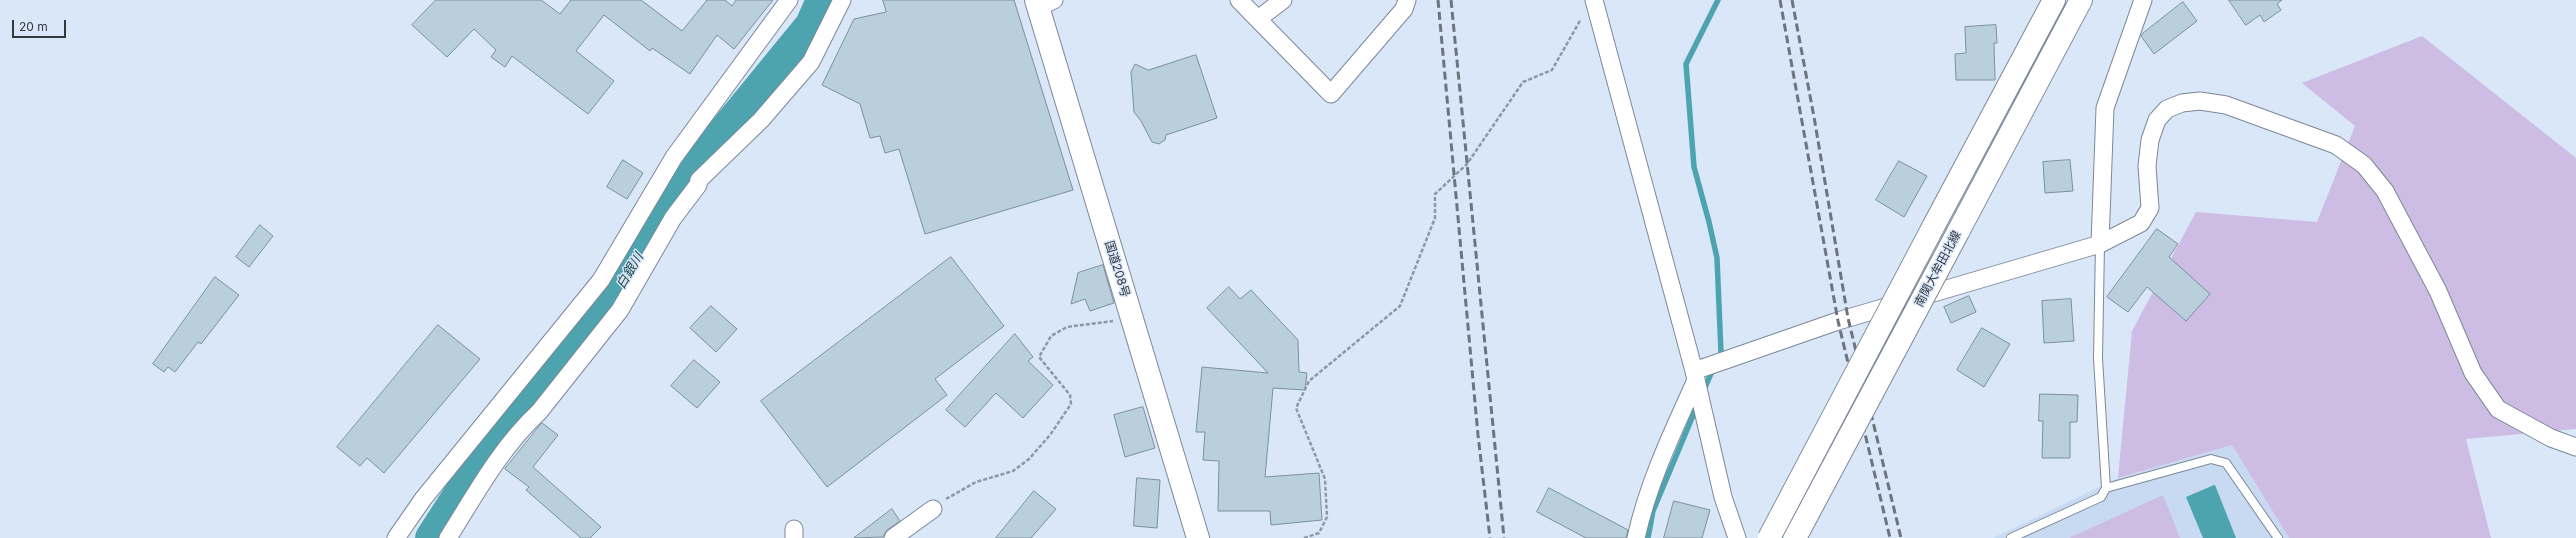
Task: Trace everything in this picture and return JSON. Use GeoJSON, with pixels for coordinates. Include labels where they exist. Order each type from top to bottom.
{"type":"FeatureCollection","features":[{"type":"Feature","properties":{"kind":"main road","name":"南関大牟田北線"},"geometry":{"type":"LineString","coordinates":[[1769,538],[2054,0]]}},
{"type":"Feature","properties":{"kind":"main road","name":"南関大牟田北線"},"geometry":{"type":"LineString","coordinates":[[1795,538],[2081,0]]}},
{"type":"Feature","properties":{"kind":"main road","name":"国道208号"},"geometry":{"type":"LineString","coordinates":[[1043,2],[1132,318],[1198,538]]}},
{"type":"Feature","properties":{"kind":"street"},"geometry":{"type":"LineString","coordinates":[[396,538],[423,499],[600,280],[674,157],[789,0]]}},
{"type":"Feature","properties":{"kind":"street"},"geometry":{"type":"LineString","coordinates":[[448,538],[481,485],[524,426],[539,412],[620,310],[673,218],[698,185],[699,180],[761,120],[811,62],[842,0]]}},
{"type":"Feature","properties":{"kind":"street"},"geometry":{"type":"LineString","coordinates":[[1240,0],[1332,94],[1404,8],[1407,0]]}},
{"type":"Feature","properties":{"kind":"street"},"geometry":{"type":"LineString","coordinates":[[1258,19],[1283,0]]}},
{"type":"Feature","properties":{"kind":"street"},"geometry":{"type":"LineString","coordinates":[[2100,244],[2105,108],[2143,0]]}},
{"type":"Feature","properties":{"kind":"street"},"geometry":{"type":"LineString","coordinates":[[1595,2],[1695,376],[1721,490],[1737,538]]}},
{"type":"Feature","properties":{"kind":"street"},"geometry":{"type":"LineString","coordinates":[[1636,538],[1640,518],[1663,454],[1695,376],[1838,321],[2100,244],[2141,223],[2150,208],[2147,166],[2150,140],[2158,120],[2166,109],[2182,103],[2200,101],[2226,105],[2336,145],[2364,165],[2385,191],[2438,291],[2473,373],[2498,409],[2551,438],[2576,447]]}},
{"type":"Feature","properties":{"kind":"street"},"geometry":{"type":"LineString","coordinates":[[893,538],[933,508]]}},
{"type":"Feature","properties":{"kind":"lane"},"geometry":{"type":"LineString","coordinates":[[2011,538],[2101,497],[2106,488],[2098,358],[2100,244]]}},
{"type":"Feature","properties":{"kind":"lane"},"geometry":{"type":"LineString","coordinates":[[2106,488],[2211,459],[2226,464],[2278,538]]}},
{"type":"Feature","properties":{"kind":"path"},"geometry":{"type":"LineString","coordinates":[[1304,538],[1319,533],[1327,517],[1325,479],[1296,408],[1310,381],[1400,306],[1435,218],[1435,194],[1467,164],[1523,82],[1552,70],[1577,24],[1595,2]]}},
{"type":"Feature","properties":{"kind":"path"},"geometry":{"type":"LineString","coordinates":[[933,508],[956,492],[976,482],[1013,471],[1029,459],[1050,436],[1070,404],[1070,395],[1039,357],[1051,336],[1067,327],[1132,318]]}},
{"type":"Feature","properties":{"kind":"shaded area"},"geometry":{"type":"Polygon","coordinates":[[[2422,36],[2576,158],[2576,429],[2466,439],[2491,538],[2289,538],[2232,445],[2118,478],[2132,331],[2196,212],[2317,222],[2355,126],[2302,83],[2422,36]]]}},
{"type":"Feature","properties":{"kind":"shaded area"},"geometry":{"type":"Polygon","coordinates":[[[2232,445],[2289,538],[1993,538],[2118,478],[2232,445]]]}},
{"type":"Feature","properties":{"kind":"shaded area"},"geometry":{"type":"Polygon","coordinates":[[[2163,495],[2180,538],[2069,538],[2163,495]]]}},
{"type":"Feature","properties":{"kind":"water"},"geometry":{"type":"Polygon","coordinates":[[[2214,485],[2236,538],[2203,538],[2186,497],[2214,485]]]}},
{"type":"Feature","properties":{"kind":"building"},"geometry":{"type":"Polygon","coordinates":[[[436,0],[541,0],[560,14],[571,0],[641,0],[682,31],[707,0],[725,0],[732,6],[736,0],[773,0],[734,49],[717,35],[690,74],[652,48],[650,51],[604,15],[576,51],[614,81],[588,114],[512,56],[505,67],[491,57],[496,50],[474,29],[447,57],[412,25],[436,0]]]}},
{"type":"Feature","properties":{"kind":"building"},"geometry":{"type":"Polygon","coordinates":[[[883,0],[1014,0],[1073,190],[925,234],[899,149],[885,153],[880,136],[870,138],[860,104],[822,85],[854,19],[886,12],[883,0]]]}},
{"type":"Feature","properties":{"kind":"building"},"geometry":{"type":"Polygon","coordinates":[[[2229,0],[2282,0],[2277,4],[2281,10],[2264,22],[2260,15],[2246,25],[2229,0]]]}},
{"type":"Feature","properties":{"kind":"building"},"geometry":{"type":"Polygon","coordinates":[[[2183,2],[2197,21],[2154,54],[2141,36],[2142,34],[2183,2]]]}},
{"type":"Feature","properties":{"kind":"building"},"geometry":{"type":"Polygon","coordinates":[[[1996,25],[1997,43],[1994,43],[1995,80],[1956,80],[1955,54],[1966,53],[1965,27],[1996,25]]]}},
{"type":"Feature","properties":{"kind":"building"},"geometry":{"type":"Polygon","coordinates":[[[1196,55],[1217,118],[1166,135],[1165,140],[1159,144],[1152,142],[1141,121],[1134,112],[1131,72],[1135,64],[1148,70],[1196,55]]]}},
{"type":"Feature","properties":{"kind":"building"},"geometry":{"type":"Polygon","coordinates":[[[623,160],[643,173],[627,199],[607,187],[623,160]]]}},
{"type":"Feature","properties":{"kind":"building"},"geometry":{"type":"Polygon","coordinates":[[[2070,160],[2073,191],[2045,193],[2043,162],[2070,160]]]}},
{"type":"Feature","properties":{"kind":"building"},"geometry":{"type":"Polygon","coordinates":[[[1899,161],[1927,176],[1904,217],[1876,200],[1899,161]]]}},
{"type":"Feature","properties":{"kind":"building"},"geometry":{"type":"Polygon","coordinates":[[[260,225],[273,236],[249,267],[236,257],[260,225]]]}},
{"type":"Feature","properties":{"kind":"building"},"geometry":{"type":"Polygon","coordinates":[[[2157,229],[2178,244],[2169,257],[2210,294],[2186,321],[2147,287],[2128,312],[2107,297],[2157,229]]]}},
{"type":"Feature","properties":{"kind":"building"},"geometry":{"type":"Polygon","coordinates":[[[951,257],[1004,326],[935,379],[947,395],[827,487],[761,401],[951,257]]]}},
{"type":"Feature","properties":{"kind":"building"},"geometry":{"type":"Polygon","coordinates":[[[1103,265],[1114,303],[1090,311],[1085,299],[1071,304],[1078,273],[1103,265]]]}},
{"type":"Feature","properties":{"kind":"building"},"geometry":{"type":"Polygon","coordinates":[[[215,277],[239,295],[201,344],[198,342],[175,372],[168,367],[164,372],[153,364],[215,277]]]}},
{"type":"Feature","properties":{"kind":"building"},"geometry":{"type":"Polygon","coordinates":[[[1229,287],[1240,299],[1251,290],[1298,340],[1299,372],[1307,373],[1305,390],[1273,388],[1265,477],[1319,473],[1322,520],[1271,525],[1270,511],[1218,511],[1219,461],[1203,460],[1205,432],[1196,432],[1202,367],[1268,373],[1207,308],[1229,287]]]}},
{"type":"Feature","properties":{"kind":"building"},"geometry":{"type":"Polygon","coordinates":[[[1969,296],[1976,312],[1951,323],[1944,307],[1969,296]]]}},
{"type":"Feature","properties":{"kind":"building"},"geometry":{"type":"Polygon","coordinates":[[[2071,299],[2074,341],[2044,343],[2042,301],[2071,299]]]}},
{"type":"Feature","properties":{"kind":"building"},"geometry":{"type":"Polygon","coordinates":[[[711,306],[737,329],[716,352],[690,328],[711,306]]]}},
{"type":"Feature","properties":{"kind":"building"},"geometry":{"type":"Polygon","coordinates":[[[438,325],[480,359],[384,473],[367,458],[360,466],[337,447],[438,325]]]}},
{"type":"Feature","properties":{"kind":"building"},"geometry":{"type":"Polygon","coordinates":[[[1982,328],[2010,344],[1984,387],[1957,370],[1982,328]]]}},
{"type":"Feature","properties":{"kind":"building"},"geometry":{"type":"Polygon","coordinates":[[[1015,334],[1033,357],[1028,361],[1053,385],[1023,418],[996,393],[965,427],[946,410],[1015,334]]]}},
{"type":"Feature","properties":{"kind":"building"},"geometry":{"type":"Polygon","coordinates":[[[694,360],[720,382],[697,408],[671,386],[694,360]]]}},
{"type":"Feature","properties":{"kind":"building"},"geometry":{"type":"Polygon","coordinates":[[[2040,394],[2078,395],[2077,422],[2070,422],[2070,458],[2042,458],[2043,421],[2039,421],[2040,394]]]}},
{"type":"Feature","properties":{"kind":"building"},"geometry":{"type":"Polygon","coordinates":[[[1143,407],[1155,448],[1125,457],[1114,415],[1143,407]]]}},
{"type":"Feature","properties":{"kind":"building"},"geometry":{"type":"Polygon","coordinates":[[[542,423],[558,435],[533,467],[601,527],[590,538],[581,538],[526,490],[529,487],[505,469],[542,423]]]}},
{"type":"Feature","properties":{"kind":"building"},"geometry":{"type":"Polygon","coordinates":[[[1137,478],[1160,480],[1157,528],[1134,526],[1137,478]]]}},
{"type":"Feature","properties":{"kind":"building"},"geometry":{"type":"Polygon","coordinates":[[[1549,488],[1628,530],[1626,538],[1586,538],[1537,512],[1549,488]]]}},
{"type":"Feature","properties":{"kind":"building"},"geometry":{"type":"Polygon","coordinates":[[[1034,491],[1056,509],[1031,538],[996,538],[1034,491]]]}},
{"type":"Feature","properties":{"kind":"building"},"geometry":{"type":"Polygon","coordinates":[[[1674,501],[1710,510],[1702,538],[1664,538],[1674,501]]]}},
{"type":"Feature","properties":{"kind":"building"},"geometry":{"type":"Polygon","coordinates":[[[892,509],[900,521],[887,530],[883,537],[854,538],[892,509]]]}},
{"type":"Feature","properties":{"kind":"waterway","name":"白銀川"},"geometry":{"type":"LineString","coordinates":[[431,538],[464,487],[539,386],[603,311],[631,273],[667,201],[811,25],[822,0]]}},
{"type":"Feature","properties":{"kind":"waterway"},"geometry":{"type":"LineString","coordinates":[[1718,0],[1686,64],[1694,167],[1717,258],[1721,353],[1718,359]]}},
{"type":"Feature","properties":{"kind":"waterway"},"geometry":{"type":"LineString","coordinates":[[1703,392],[1714,367]]}},
{"type":"Feature","properties":{"kind":"waterway"},"geometry":{"type":"LineString","coordinates":[[1648,538],[1653,511],[1697,406]]}},
{"type":"Feature","properties":{"kind":"railway"},"geometry":{"type":"LineString","coordinates":[[1438,0],[1478,435],[1490,538]]}},
{"type":"Feature","properties":{"kind":"railway"},"geometry":{"type":"LineString","coordinates":[[1451,0],[1504,538]]}},
{"type":"Feature","properties":{"kind":"railway"},"geometry":{"type":"LineString","coordinates":[[1780,0],[1838,321],[1890,538]]}},
{"type":"Feature","properties":{"kind":"railway"},"geometry":{"type":"LineString","coordinates":[[1792,0],[1814,117],[1848,318],[1901,538]]}}]}
